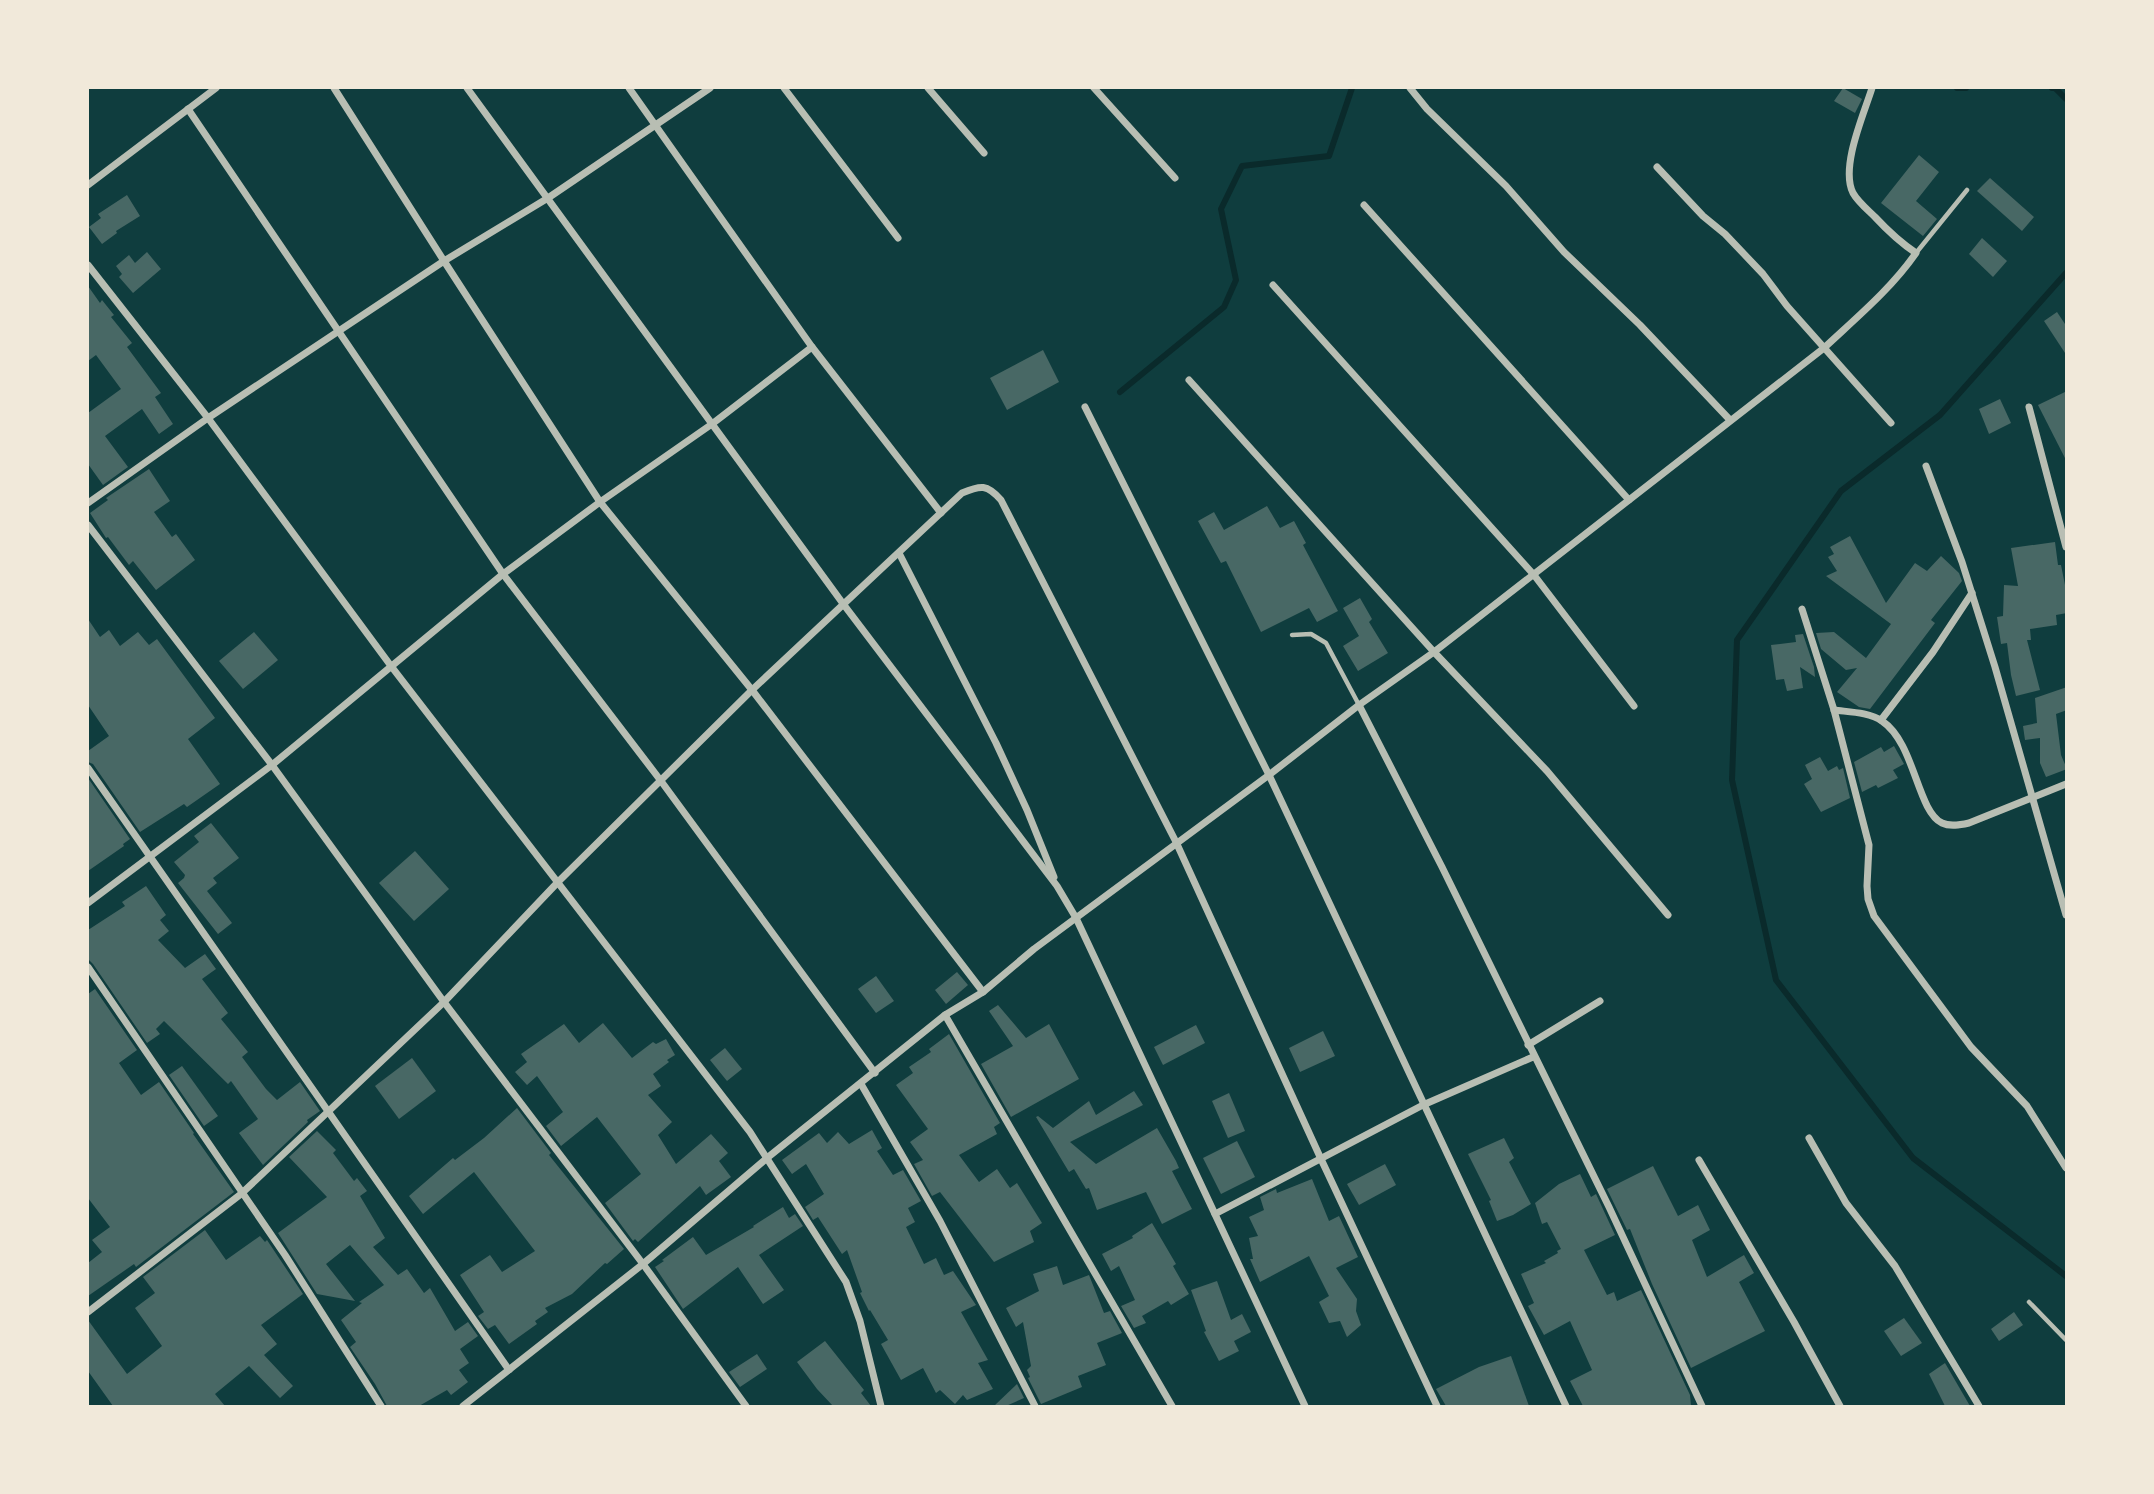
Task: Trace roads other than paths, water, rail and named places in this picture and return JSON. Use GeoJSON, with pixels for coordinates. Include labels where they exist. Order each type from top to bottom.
{"type":"FeatureCollection","features":[{"type":"Feature","properties":{"kind":"street"},"geometry":{"type":"LineString","coordinates":[[88,185],[216,88]]}},
{"type":"Feature","properties":{"kind":"street"},"geometry":{"type":"LineString","coordinates":[[334,88],[600,502],[752,690],[983,992]]}},
{"type":"Feature","properties":{"kind":"street"},"geometry":{"type":"LineString","coordinates":[[467,88],[844,605],[1057,886],[1076,918],[1304,1406]]}},
{"type":"Feature","properties":{"kind":"street"},"geometry":{"type":"LineString","coordinates":[[629,88],[812,347],[941,513]]}},
{"type":"Feature","properties":{"kind":"street"},"geometry":{"type":"LineString","coordinates":[[88,503],[208,418],[444,261],[548,198],[710,88]]}},
{"type":"Feature","properties":{"kind":"street"},"geometry":{"type":"LineString","coordinates":[[784,88],[898,239]]}},
{"type":"Feature","properties":{"kind":"street"},"geometry":{"type":"LineString","coordinates":[[929,88],[984,153]]}},
{"type":"Feature","properties":{"kind":"street"},"geometry":{"type":"LineString","coordinates":[[1094,88],[1175,178]]}},
{"type":"Feature","properties":{"kind":"street"},"geometry":{"type":"LineString","coordinates":[[1409,88],[1427,110],[1506,186],[1564,252],[1640,325],[1730,420]]}},
{"type":"Feature","properties":{"kind":"street"},"geometry":{"type":"LineString","coordinates":[[463,1406],[643,1264],[767,1158],[945,1015],[983,992],[1034,949],[1359,705],[1434,652],[1825,348],[1882,294],[1916,253],[1881,223],[1859,200],[1851,187],[1850,160],[1872,88]]}},
{"type":"Feature","properties":{"kind":"street"},"geometry":{"type":"LineString","coordinates":[[188,109],[503,574],[661,781],[875,1073]]}},
{"type":"Feature","properties":{"kind":"street"},"geometry":{"type":"LineString","coordinates":[[1657,167],[1763,274],[1891,424]]}},
{"type":"Feature","properties":{"kind":"street"},"geometry":{"type":"LineString","coordinates":[[1364,205],[1629,500]]}},
{"type":"Feature","properties":{"kind":"street"},"geometry":{"type":"LineString","coordinates":[[88,265],[208,418],[391,666],[750,1132],[846,1282],[860,1321],[881,1406]]}},
{"type":"Feature","properties":{"kind":"street"},"geometry":{"type":"LineString","coordinates":[[1273,285],[1534,575],[1634,706]]}},
{"type":"Feature","properties":{"kind":"street"},"geometry":{"type":"LineString","coordinates":[[88,903],[272,765],[503,574],[712,424],[812,347]]}},
{"type":"Feature","properties":{"kind":"street"},"geometry":{"type":"LineString","coordinates":[[1189,380],[1434,652],[1546,771],[1668,915]]}},
{"type":"Feature","properties":{"kind":"street"},"geometry":{"type":"LineString","coordinates":[[1085,407],[1269,775],[1566,1406]]}},
{"type":"Feature","properties":{"kind":"street"},"geometry":{"type":"LineString","coordinates":[[2029,407],[2067,547]]}},
{"type":"Feature","properties":{"kind":"street"},"geometry":{"type":"LineString","coordinates":[[1926,466],[1972,593],[2067,915]]}},
{"type":"Feature","properties":{"kind":"street"},"geometry":{"type":"LineString","coordinates":[[88,1312],[241,1194],[444,1002],[558,882],[752,690],[962,493],[982,486],[989,488],[1001,500],[1177,842],[1437,1406]]}},
{"type":"Feature","properties":{"kind":"street"},"geometry":{"type":"LineString","coordinates":[[88,525],[272,765],[444,1002],[643,1264],[746,1406]]}},
{"type":"Feature","properties":{"kind":"street"},"geometry":{"type":"LineString","coordinates":[[899,553],[1001,755],[1027,810],[1057,886]]}},
{"type":"Feature","properties":{"kind":"street"},"geometry":{"type":"LineString","coordinates":[[1881,720],[1933,652],[1972,593]]}},
{"type":"Feature","properties":{"kind":"street"},"geometry":{"type":"LineString","coordinates":[[1802,609],[1834,710],[1869,845],[1867,886],[1874,916],[1971,1046],[2026,1106],[2067,1168]]}},
{"type":"Feature","properties":{"kind":"street"},"geometry":{"type":"LineString","coordinates":[[1359,705],[1609,1207],[1702,1406]]}},
{"type":"Feature","properties":{"kind":"street"},"geometry":{"type":"LineString","coordinates":[[1834,710],[1872,716],[1881,720],[1896,734],[1928,808],[1934,818],[1944,825],[1969,823],[2067,784]]}},
{"type":"Feature","properties":{"kind":"street"},"geometry":{"type":"LineString","coordinates":[[88,768],[509,1370]]}},
{"type":"Feature","properties":{"kind":"street"},"geometry":{"type":"LineString","coordinates":[[88,967],[285,1255],[381,1406]]}},
{"type":"Feature","properties":{"kind":"street"},"geometry":{"type":"LineString","coordinates":[[1528,1045],[1600,1001]]}},
{"type":"Feature","properties":{"kind":"street"},"geometry":{"type":"LineString","coordinates":[[945,1015],[1172,1406]]}},
{"type":"Feature","properties":{"kind":"street"},"geometry":{"type":"LineString","coordinates":[[1215,1214],[1423,1105],[1533,1057]]}},
{"type":"Feature","properties":{"kind":"street"},"geometry":{"type":"LineString","coordinates":[[861,1084],[940,1221],[1035,1406]]}},
{"type":"Feature","properties":{"kind":"street"},"geometry":{"type":"LineString","coordinates":[[1809,1138],[1846,1203],[1895,1266],[1979,1406]]}},
{"type":"Feature","properties":{"kind":"street"},"geometry":{"type":"LineString","coordinates":[[1699,1160],[1840,1406]]}},
{"type":"Feature","properties":{"kind":"lane"},"geometry":{"type":"LineString","coordinates":[[1916,253],[1967,190]]}},
{"type":"Feature","properties":{"kind":"lane"},"geometry":{"type":"LineString","coordinates":[[1292,635],[1311,634],[1326,643],[1359,705]]}},
{"type":"Feature","properties":{"kind":"lane"},"geometry":{"type":"LineString","coordinates":[[2029,1302],[2067,1340]]}},
{"type":"Feature","properties":{"kind":"waterway"},"geometry":{"type":"LineString","coordinates":[[1120,392],[1224,307],[1236,280],[1221,209],[1242,166],[1329,156],[1352,88]]}},
{"type":"Feature","properties":{"kind":"waterway"},"geometry":{"type":"LineString","coordinates":[[1957,88],[1966,88]]}},
{"type":"Feature","properties":{"kind":"waterway"},"geometry":{"type":"LineString","coordinates":[[2052,88],[2066,99]]}},
{"type":"Feature","properties":{"kind":"waterway"},"geometry":{"type":"LineString","coordinates":[[2066,273],[1940,415],[1841,491],[1737,640],[1732,780],[1776,980],[1913,1158],[2066,1276]]}}]}
